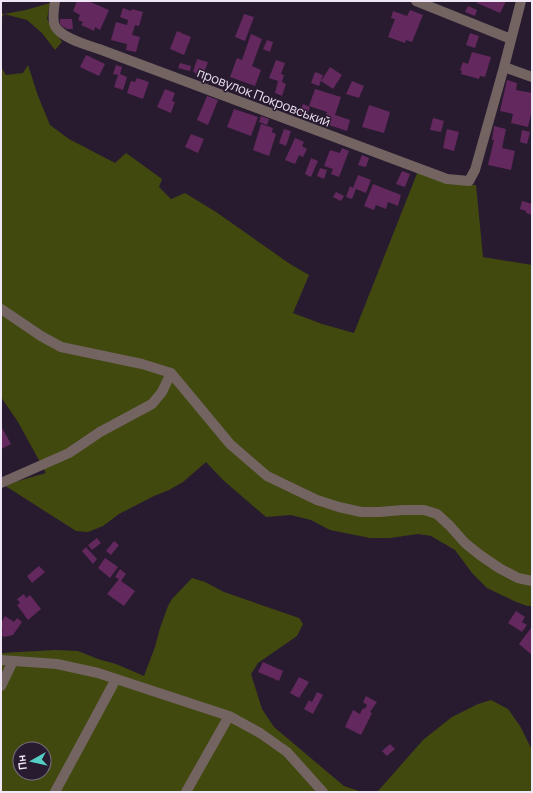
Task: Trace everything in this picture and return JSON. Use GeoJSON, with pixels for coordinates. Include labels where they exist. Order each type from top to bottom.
{"type":"FeatureCollection","features":[{"type":"Feature","properties":{"kind":"street","name":"провулок Покровський"},"geometry":{"type":"LineString","coordinates":[[55,1],[53,14],[55,26],[71,39],[107,51],[447,179],[469,181],[474,170],[504,67]]}},
{"type":"Feature","properties":{"kind":"street"},"geometry":{"type":"LineString","coordinates":[[416,1],[511,39]]}},
{"type":"Feature","properties":{"kind":"street"},"geometry":{"type":"LineString","coordinates":[[521,1],[504,67],[532,77]]}},
{"type":"Feature","properties":{"kind":"street"},"geometry":{"type":"LineString","coordinates":[[1,308],[41,336],[61,347],[142,364],[171,373],[230,444],[267,476],[317,500],[361,512],[424,510],[437,514],[465,543],[480,555],[499,568],[518,578],[532,581]]}},
{"type":"Feature","properties":{"kind":"street"},"geometry":{"type":"LineString","coordinates":[[1,483],[69,453],[100,432],[152,404],[162,392],[171,373]]}},
{"type":"Feature","properties":{"kind":"street"},"geometry":{"type":"LineString","coordinates":[[1,660],[57,664],[98,673],[228,716],[260,733],[287,752],[323,792]]}},
{"type":"Feature","properties":{"kind":"street"},"geometry":{"type":"LineString","coordinates":[[1,686],[13,661]]}},
{"type":"Feature","properties":{"kind":"street"},"geometry":{"type":"LineString","coordinates":[[55,792],[116,679]]}},
{"type":"Feature","properties":{"kind":"street"},"geometry":{"type":"LineString","coordinates":[[186,792],[228,716]]}},
{"type":"Feature","properties":{"kind":"green space"},"geometry":{"type":"Polygon","coordinates":[[[50,3],[47,19],[62,42],[55,50],[42,33],[27,20],[4,14],[26,10],[50,3]]]}},
{"type":"Feature","properties":{"kind":"green space"},"geometry":{"type":"Polygon","coordinates":[[[28,65],[38,96],[50,125],[69,139],[115,163],[126,153],[162,179],[159,187],[171,199],[185,193],[216,212],[290,264],[309,275],[293,313],[322,324],[354,333],[418,171],[448,184],[476,185],[483,257],[532,265],[532,606],[527,606],[514,601],[487,588],[472,573],[455,550],[431,536],[418,534],[390,538],[370,538],[330,530],[311,520],[291,515],[266,517],[223,480],[206,462],[183,482],[119,514],[103,526],[88,532],[76,531],[4,485],[46,473],[18,422],[1,397],[1,67],[6,75],[23,73],[28,65]]]}},
{"type":"Feature","properties":{"kind":"green space"},"geometry":{"type":"Polygon","coordinates":[[[192,578],[205,582],[224,592],[299,618],[303,624],[297,636],[258,663],[251,674],[262,709],[274,727],[344,786],[362,792],[1,792],[1,653],[56,650],[78,651],[116,664],[144,676],[168,606],[172,599],[192,578]]]}},
{"type":"Feature","properties":{"kind":"green space"},"geometry":{"type":"Polygon","coordinates":[[[491,700],[508,709],[520,726],[532,750],[532,792],[374,792],[379,790],[423,740],[452,717],[478,704],[491,700]]]}},
{"type":"Feature","properties":{"kind":"building"},"geometry":{"type":"Polygon","coordinates":[[[77,1],[88,1],[109,10],[100,30],[95,27],[94,31],[81,25],[83,22],[78,20],[80,15],[73,11],[77,1]]]}},
{"type":"Feature","properties":{"kind":"building"},"geometry":{"type":"Polygon","coordinates":[[[477,1],[506,1],[500,13],[477,3],[477,1]]]}},
{"type":"Feature","properties":{"kind":"building"},"geometry":{"type":"Polygon","coordinates":[[[468,6],[477,10],[475,16],[465,12],[468,6]]]}},
{"type":"Feature","properties":{"kind":"building"},"geometry":{"type":"Polygon","coordinates":[[[123,8],[131,11],[132,9],[143,12],[139,26],[135,25],[132,35],[140,37],[136,52],[126,50],[127,44],[111,40],[116,22],[127,25],[128,20],[120,17],[123,8]]]}},
{"type":"Feature","properties":{"kind":"building"},"geometry":{"type":"Polygon","coordinates":[[[410,10],[423,15],[412,42],[406,40],[405,43],[388,37],[395,19],[391,18],[393,11],[407,16],[410,10]]]}},
{"type":"Feature","properties":{"kind":"building"},"geometry":{"type":"Polygon","coordinates":[[[244,14],[254,17],[245,41],[235,37],[244,14]]]}},
{"type":"Feature","properties":{"kind":"building"},"geometry":{"type":"Polygon","coordinates":[[[60,19],[72,19],[73,29],[66,29],[66,27],[64,28],[60,24],[60,19]]]}},
{"type":"Feature","properties":{"kind":"building"},"geometry":{"type":"Polygon","coordinates":[[[177,31],[191,37],[184,55],[170,49],[177,31]]]}},
{"type":"Feature","properties":{"kind":"building"},"geometry":{"type":"Polygon","coordinates":[[[470,33],[479,36],[475,48],[466,45],[470,33]]]}},
{"type":"Feature","properties":{"kind":"building"},"geometry":{"type":"Polygon","coordinates":[[[251,34],[262,39],[252,66],[261,70],[255,86],[230,77],[237,58],[242,60],[251,34]]]}},
{"type":"Feature","properties":{"kind":"building"},"geometry":{"type":"Polygon","coordinates":[[[267,40],[273,42],[270,52],[263,49],[267,40]]]}},
{"type":"Feature","properties":{"kind":"building"},"geometry":{"type":"Polygon","coordinates":[[[472,52],[491,57],[485,77],[480,76],[479,79],[461,74],[462,71],[460,70],[463,62],[468,64],[472,52]]]}},
{"type":"Feature","properties":{"kind":"building"},"geometry":{"type":"Polygon","coordinates":[[[86,55],[105,64],[99,76],[80,67],[86,55]]]}},
{"type":"Feature","properties":{"kind":"building"},"geometry":{"type":"Polygon","coordinates":[[[197,59],[208,62],[203,76],[193,72],[197,59]]]}},
{"type":"Feature","properties":{"kind":"building"},"geometry":{"type":"Polygon","coordinates":[[[276,60],[285,63],[281,74],[284,75],[282,82],[286,84],[282,96],[275,93],[278,81],[269,78],[276,60]]]}},
{"type":"Feature","properties":{"kind":"building"},"geometry":{"type":"Polygon","coordinates":[[[180,63],[191,66],[190,71],[178,68],[180,63]]]}},
{"type":"Feature","properties":{"kind":"building"},"geometry":{"type":"Polygon","coordinates":[[[116,65],[122,67],[120,74],[127,77],[123,90],[114,87],[118,75],[113,74],[116,65]]]}},
{"type":"Feature","properties":{"kind":"building"},"geometry":{"type":"Polygon","coordinates":[[[330,67],[342,75],[333,89],[321,81],[330,67]]]}},
{"type":"Feature","properties":{"kind":"building"},"geometry":{"type":"Polygon","coordinates":[[[315,72],[323,75],[319,86],[311,83],[315,72]]]}},
{"type":"Feature","properties":{"kind":"building"},"geometry":{"type":"Polygon","coordinates":[[[137,78],[149,82],[143,99],[127,93],[131,81],[135,82],[137,78]]]}},
{"type":"Feature","properties":{"kind":"building"},"geometry":{"type":"Polygon","coordinates":[[[507,80],[517,83],[516,90],[532,93],[532,110],[528,127],[511,123],[513,114],[500,111],[507,80]]]}},
{"type":"Feature","properties":{"kind":"building"},"geometry":{"type":"Polygon","coordinates":[[[352,81],[364,86],[359,98],[346,94],[352,81]]]}},
{"type":"Feature","properties":{"kind":"building"},"geometry":{"type":"Polygon","coordinates":[[[165,89],[175,93],[172,101],[175,102],[171,113],[157,107],[165,89]]]}},
{"type":"Feature","properties":{"kind":"building"},"geometry":{"type":"Polygon","coordinates":[[[315,89],[341,97],[335,115],[350,120],[347,131],[323,123],[327,112],[309,106],[315,89]]]}},
{"type":"Feature","properties":{"kind":"building"},"geometry":{"type":"Polygon","coordinates":[[[207,96],[218,100],[208,125],[197,120],[207,96]]]}},
{"type":"Feature","properties":{"kind":"building"},"geometry":{"type":"Polygon","coordinates":[[[303,104],[310,107],[307,116],[299,113],[303,104]]]}},
{"type":"Feature","properties":{"kind":"building"},"geometry":{"type":"Polygon","coordinates":[[[369,105],[390,112],[384,133],[362,127],[369,105]]]}},
{"type":"Feature","properties":{"kind":"building"},"geometry":{"type":"Polygon","coordinates":[[[234,109],[258,117],[251,136],[227,127],[234,109]]]}},
{"type":"Feature","properties":{"kind":"building"},"geometry":{"type":"Polygon","coordinates":[[[261,116],[269,119],[267,125],[259,122],[261,116]]]}},
{"type":"Feature","properties":{"kind":"building"},"geometry":{"type":"Polygon","coordinates":[[[433,118],[444,121],[441,132],[430,130],[433,118]]]}},
{"type":"Feature","properties":{"kind":"building"},"geometry":{"type":"Polygon","coordinates":[[[261,124],[273,128],[272,132],[276,134],[269,156],[253,150],[261,124]]]}},
{"type":"Feature","properties":{"kind":"building"},"geometry":{"type":"Polygon","coordinates":[[[494,126],[506,129],[502,148],[515,151],[511,170],[488,165],[494,140],[492,140],[494,126]]]}},
{"type":"Feature","properties":{"kind":"building"},"geometry":{"type":"Polygon","coordinates":[[[284,129],[291,131],[286,146],[279,143],[284,129]]]}},
{"type":"Feature","properties":{"kind":"building"},"geometry":{"type":"Polygon","coordinates":[[[447,129],[459,132],[454,151],[443,148],[447,129]]]}},
{"type":"Feature","properties":{"kind":"building"},"geometry":{"type":"Polygon","coordinates":[[[522,130],[530,132],[527,144],[520,142],[522,130]]]}},
{"type":"Feature","properties":{"kind":"building"},"geometry":{"type":"Polygon","coordinates":[[[191,134],[204,139],[198,153],[185,147],[191,134]]]}},
{"type":"Feature","properties":{"kind":"building"},"geometry":{"type":"Polygon","coordinates":[[[295,138],[304,142],[302,146],[307,149],[303,157],[299,155],[295,164],[285,160],[295,138]]]}},
{"type":"Feature","properties":{"kind":"building"},"geometry":{"type":"Polygon","coordinates":[[[342,148],[349,151],[339,177],[331,174],[333,169],[324,166],[330,150],[340,153],[342,148]]]}},
{"type":"Feature","properties":{"kind":"building"},"geometry":{"type":"Polygon","coordinates":[[[362,155],[369,158],[366,167],[358,165],[362,155]]]}},
{"type":"Feature","properties":{"kind":"building"},"geometry":{"type":"Polygon","coordinates":[[[311,158],[318,161],[311,177],[305,174],[311,158]]]}},
{"type":"Feature","properties":{"kind":"building"},"geometry":{"type":"Polygon","coordinates":[[[320,168],[327,170],[324,179],[317,176],[320,168]]]}},
{"type":"Feature","properties":{"kind":"building"},"geometry":{"type":"Polygon","coordinates":[[[402,171],[410,174],[405,187],[396,184],[402,171]]]}},
{"type":"Feature","properties":{"kind":"building"},"geometry":{"type":"Polygon","coordinates":[[[358,175],[371,180],[366,193],[356,189],[352,199],[346,197],[350,186],[353,188],[358,175]]]}},
{"type":"Feature","properties":{"kind":"building"},"geometry":{"type":"Polygon","coordinates":[[[373,184],[401,195],[398,206],[388,202],[386,209],[376,205],[374,210],[364,206],[373,184]]]}},
{"type":"Feature","properties":{"kind":"building"},"geometry":{"type":"Polygon","coordinates":[[[336,192],[344,196],[341,201],[333,197],[336,192]]]}},
{"type":"Feature","properties":{"kind":"building"},"geometry":{"type":"Polygon","coordinates":[[[522,201],[532,204],[532,215],[520,209],[522,201]]]}},
{"type":"Feature","properties":{"kind":"building"},"geometry":{"type":"Polygon","coordinates":[[[1,426],[11,444],[1,449],[1,426]]]}},
{"type":"Feature","properties":{"kind":"building"},"geometry":{"type":"Polygon","coordinates":[[[97,538],[101,543],[92,550],[88,545],[97,538]]]}},
{"type":"Feature","properties":{"kind":"building"},"geometry":{"type":"Polygon","coordinates":[[[114,541],[119,545],[111,555],[106,551],[114,541]]]}},
{"type":"Feature","properties":{"kind":"building"},"geometry":{"type":"Polygon","coordinates":[[[86,547],[97,559],[93,564],[82,551],[86,547]]]}},
{"type":"Feature","properties":{"kind":"building"},"geometry":{"type":"Polygon","coordinates":[[[105,558],[118,567],[110,578],[98,568],[105,558]]]}},
{"type":"Feature","properties":{"kind":"building"},"geometry":{"type":"Polygon","coordinates":[[[39,566],[45,572],[32,583],[27,576],[39,566]]]}},
{"type":"Feature","properties":{"kind":"building"},"geometry":{"type":"Polygon","coordinates":[[[120,569],[126,574],[121,581],[135,591],[124,606],[107,594],[119,579],[115,577],[120,569]]]}},
{"type":"Feature","properties":{"kind":"building"},"geometry":{"type":"Polygon","coordinates":[[[24,594],[26,598],[30,595],[41,609],[28,620],[17,605],[20,603],[17,599],[24,594]]]}},
{"type":"Feature","properties":{"kind":"building"},"geometry":{"type":"Polygon","coordinates":[[[516,611],[525,617],[522,622],[527,625],[522,632],[508,623],[516,611]]]}},
{"type":"Feature","properties":{"kind":"building"},"geometry":{"type":"Polygon","coordinates":[[[5,616],[14,622],[17,618],[22,622],[13,635],[4,637],[1,635],[3,630],[1,629],[1,623],[5,616]]]}},
{"type":"Feature","properties":{"kind":"building"},"geometry":{"type":"Polygon","coordinates":[[[531,628],[532,629],[532,655],[519,644],[531,628]]]}},
{"type":"Feature","properties":{"kind":"building"},"geometry":{"type":"Polygon","coordinates":[[[263,662],[283,671],[279,681],[258,672],[263,662]]]}},
{"type":"Feature","properties":{"kind":"building"},"geometry":{"type":"Polygon","coordinates":[[[299,677],[309,682],[299,698],[290,693],[299,677]]]}},
{"type":"Feature","properties":{"kind":"building"},"geometry":{"type":"Polygon","coordinates":[[[317,692],[323,695],[313,714],[304,709],[309,700],[312,702],[317,692]]]}},
{"type":"Feature","properties":{"kind":"building"},"geometry":{"type":"Polygon","coordinates":[[[366,696],[377,702],[370,712],[372,713],[361,735],[345,727],[353,710],[360,714],[363,708],[365,709],[367,705],[363,702],[366,696]]]}},
{"type":"Feature","properties":{"kind":"building"},"geometry":{"type":"Polygon","coordinates":[[[390,744],[395,749],[387,756],[382,751],[390,744]]]}}]}
